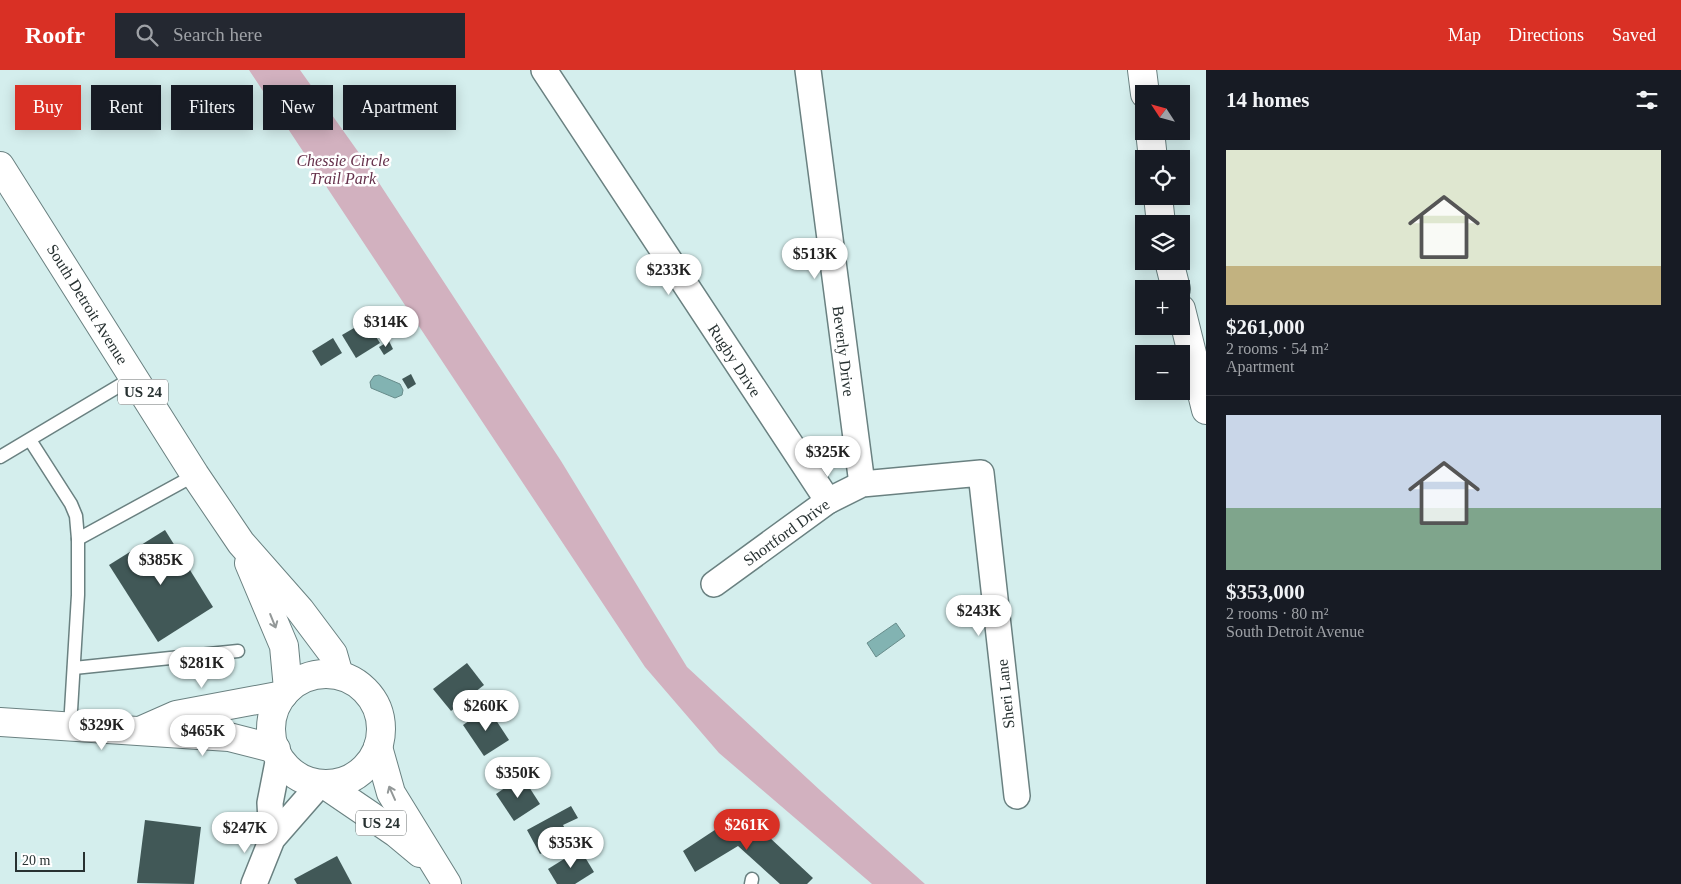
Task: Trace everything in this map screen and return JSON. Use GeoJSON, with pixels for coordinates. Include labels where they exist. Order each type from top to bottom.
{"type":"FeatureCollection","features":[{"type":"Feature","properties":{"kind":"main road"},"geometry":{"type":"LineString","coordinates":[[1142,70],[1144,85]]}},
{"type":"Feature","properties":{"kind":"main road","name":"South Detroit Avenue"},"geometry":{"type":"LineString","coordinates":[[0,166],[195,475],[241,543],[300,610],[333,654],[339,675]]}},
{"type":"Feature","properties":{"kind":"main road"},"geometry":{"type":"LineString","coordinates":[[1187,335],[1206,410]]}},
{"type":"Feature","properties":{"kind":"main road","name":"South Detroit Avenue"},"geometry":{"type":"LineString","coordinates":[[241,543],[284,646],[286,692],[277,704],[272,721],[272,740],[277,753]]}},
{"type":"Feature","properties":{"kind":"main road"},"geometry":{"type":"LineString","coordinates":[[136,732],[176,715],[286,692],[303,679],[321,674],[339,675]]}},
{"type":"Feature","properties":{"kind":"main road","name":"US 24"},"geometry":{"type":"LineString","coordinates":[[339,675],[356,682],[370,695],[378,711],[381,729],[378,747],[391,793],[441,874]]}},
{"type":"Feature","properties":{"kind":"main road"},"geometry":{"type":"LineString","coordinates":[[0,722],[229,737],[277,753]]}},
{"type":"Feature","properties":{"kind":"main road"},"geometry":{"type":"LineString","coordinates":[[322,784],[342,782],[357,774],[370,762],[378,747]]}},
{"type":"Feature","properties":{"kind":"main road","name":"US 24"},"geometry":{"type":"LineString","coordinates":[[277,753],[291,771],[306,780],[322,784],[396,833],[441,874]]}},
{"type":"Feature","properties":{"kind":"street","name":"Rugby Drive"},"geometry":{"type":"LineString","coordinates":[[544,70],[828,500]]}},
{"type":"Feature","properties":{"kind":"street","name":"Beverly Drive"},"geometry":{"type":"LineString","coordinates":[[808,70],[862,484]]}},
{"type":"Feature","properties":{"kind":"street","name":"Shortford Drive"},"geometry":{"type":"LineString","coordinates":[[714,584],[828,500],[862,484],[981,474]]}},
{"type":"Feature","properties":{"kind":"street","name":"Sheri Lane"},"geometry":{"type":"LineString","coordinates":[[981,474],[1016,796]]}},
{"type":"Feature","properties":{"kind":"street"},"geometry":{"type":"LineString","coordinates":[[272,839],[270,803],[277,753]]}},
{"type":"Feature","properties":{"kind":"street"},"geometry":{"type":"LineString","coordinates":[[254,884],[272,839],[322,784]]}},
{"type":"Feature","properties":{"kind":"lane"},"geometry":{"type":"LineString","coordinates":[[0,457],[134,377]]}},
{"type":"Feature","properties":{"kind":"lane"},"geometry":{"type":"LineString","coordinates":[[30,440],[71,504],[76,516],[78,539],[70,727]]}},
{"type":"Feature","properties":{"kind":"lane"},"geometry":{"type":"LineString","coordinates":[[78,539],[195,475]]}},
{"type":"Feature","properties":{"kind":"lane"},"geometry":{"type":"LineString","coordinates":[[74,668],[238,651]]}},
{"type":"Feature","properties":{"kind":"green space","name":"Chessie Circle Trail Park"},"geometry":{"type":"Polygon","coordinates":[[[249,70],[300,70],[311,85],[263,85],[263,91],[249,70]]]}},
{"type":"Feature","properties":{"kind":"green space","name":"Chessie Circle Trail Park"},"geometry":{"type":"Polygon","coordinates":[[[333,116],[364,160],[561,461],[687,667],[925,884],[872,884],[719,753],[645,667],[289,130],[333,130],[333,116]]]}},
{"type":"Feature","properties":{"kind":"water"},"geometry":{"type":"Polygon","coordinates":[[[379,375],[400,384],[403,390],[402,395],[395,398],[371,388],[370,382],[374,376],[379,375]]]}},
{"type":"Feature","properties":{"kind":"water"},"geometry":{"type":"Polygon","coordinates":[[[896,623],[905,636],[876,657],[867,643],[896,623]]]}},
{"type":"Feature","properties":{"kind":"building"},"geometry":{"type":"Polygon","coordinates":[[[366,321],[380,343],[356,358],[342,335],[366,321]]]}},
{"type":"Feature","properties":{"kind":"building"},"geometry":{"type":"Polygon","coordinates":[[[333,338],[342,353],[321,366],[312,351],[333,338]]]}},
{"type":"Feature","properties":{"kind":"building"},"geometry":{"type":"Polygon","coordinates":[[[389,341],[393,349],[384,355],[379,347],[389,341]]]}},
{"type":"Feature","properties":{"kind":"building"},"geometry":{"type":"Polygon","coordinates":[[[411,374],[416,384],[408,389],[402,379],[411,374]]]}},
{"type":"Feature","properties":{"kind":"building"},"geometry":{"type":"Polygon","coordinates":[[[165,530],[213,607],[158,642],[109,565],[165,530]]]}},
{"type":"Feature","properties":{"kind":"building"},"geometry":{"type":"Polygon","coordinates":[[[467,663],[484,685],[451,711],[433,689],[467,663]]]}},
{"type":"Feature","properties":{"kind":"building"},"geometry":{"type":"Polygon","coordinates":[[[488,708],[509,740],[484,756],[463,725],[488,708]]]}},
{"type":"Feature","properties":{"kind":"building"},"geometry":{"type":"Polygon","coordinates":[[[522,776],[540,804],[514,821],[496,794],[522,776]]]}},
{"type":"Feature","properties":{"kind":"building"},"geometry":{"type":"Polygon","coordinates":[[[571,806],[578,818],[563,825],[570,838],[540,854],[527,830],[571,806]]]}},
{"type":"Feature","properties":{"kind":"building"},"geometry":{"type":"Polygon","coordinates":[[[742,812],[813,878],[807,884],[780,884],[738,846],[695,872],[683,851],[742,812]]]}},
{"type":"Feature","properties":{"kind":"building"},"geometry":{"type":"Polygon","coordinates":[[[145,820],[201,827],[194,884],[137,883],[145,820]]]}},
{"type":"Feature","properties":{"kind":"building"},"geometry":{"type":"Polygon","coordinates":[[[580,849],[594,872],[575,884],[557,884],[548,869],[580,849]]]}},
{"type":"Feature","properties":{"kind":"building"},"geometry":{"type":"Polygon","coordinates":[[[337,856],[352,884],[297,884],[294,879],[337,856]]]}}]}
